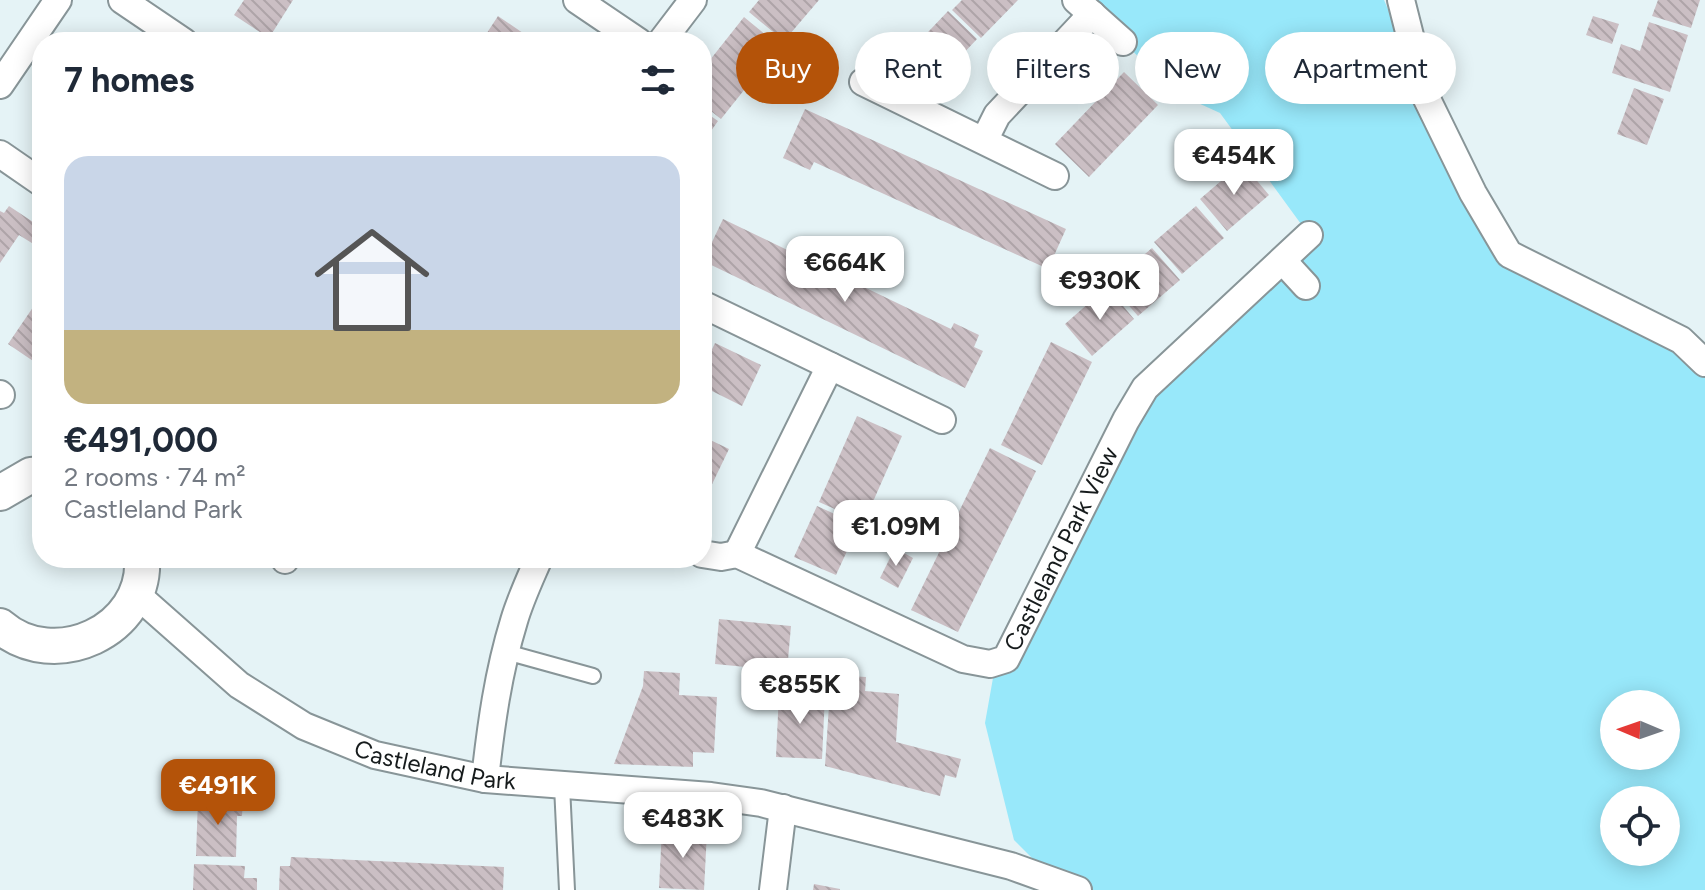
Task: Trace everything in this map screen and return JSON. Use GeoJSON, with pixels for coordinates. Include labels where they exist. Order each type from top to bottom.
{"type":"FeatureCollection","features":[{"type":"Feature","properties":{"kind":"street"},"geometry":{"type":"LineString","coordinates":[[36,32],[58,0]]}},
{"type":"Feature","properties":{"kind":"street"},"geometry":{"type":"LineString","coordinates":[[122,0],[169,32]]}},
{"type":"Feature","properties":{"kind":"street"},"geometry":{"type":"LineString","coordinates":[[577,0],[624,32]]}},
{"type":"Feature","properties":{"kind":"street"},"geometry":{"type":"LineString","coordinates":[[669,32],[693,0]]}},
{"type":"Feature","properties":{"kind":"street"},"geometry":{"type":"LineString","coordinates":[[1401,0],[1425,95],[1473,193],[1509,254],[1681,340],[1705,363]]}},
{"type":"Feature","properties":{"kind":"street"},"geometry":{"type":"LineString","coordinates":[[985,139],[997,115],[1084,7],[1123,42]]}},
{"type":"Feature","properties":{"kind":"street"},"geometry":{"type":"LineString","coordinates":[[0,85],[32,38]]}},
{"type":"Feature","properties":{"kind":"street"},"geometry":{"type":"LineString","coordinates":[[910,104],[1055,176]]}},
{"type":"Feature","properties":{"kind":"street"},"geometry":{"type":"LineString","coordinates":[[0,154],[32,176]]}},
{"type":"Feature","properties":{"kind":"street","name":"Castleland Park View"},"geometry":{"type":"LineString","coordinates":[[712,556],[737,554],[963,659],[990,664],[1006,659],[1145,388],[1309,235]]}},
{"type":"Feature","properties":{"kind":"street"},"geometry":{"type":"LineString","coordinates":[[1283,261],[1306,286]]}},
{"type":"Feature","properties":{"kind":"street"},"geometry":{"type":"LineString","coordinates":[[712,309],[942,420]]}},
{"type":"Feature","properties":{"kind":"street"},"geometry":{"type":"LineString","coordinates":[[737,554],[830,366]]}},
{"type":"Feature","properties":{"kind":"street"},"geometry":{"type":"LineString","coordinates":[[0,493],[32,475]]}},
{"type":"Feature","properties":{"kind":"street"},"geometry":{"type":"LineString","coordinates":[[3,636],[38,646],[68,647],[96,638],[120,619],[136,594],[143,568]]}},
{"type":"Feature","properties":{"kind":"street"},"geometry":{"type":"LineString","coordinates":[[485,779],[493,711],[506,652],[514,619],[535,568]]}},
{"type":"Feature","properties":{"kind":"street","name":"Castleland Park"},"geometry":{"type":"LineString","coordinates":[[136,594],[239,685],[304,726],[375,755],[485,779],[711,796],[783,808],[1011,866],[1078,890]]}},
{"type":"Feature","properties":{"kind":"street"},"geometry":{"type":"LineString","coordinates":[[773,890],[783,808]]}},
{"type":"Feature","properties":{"kind":"lane"},"geometry":{"type":"LineString","coordinates":[[506,652],[593,676]]}},
{"type":"Feature","properties":{"kind":"lane"},"geometry":{"type":"LineString","coordinates":[[562,786],[567,890]]}},
{"type":"Feature","properties":{"kind":"shaded area"},"geometry":{"type":"Polygon","coordinates":[[[1081,0],[1384,0],[1398,32],[1265,32],[1265,104],[1430,104],[1509,254],[1705,363],[1705,890],[1086,890],[1039,865],[1014,840],[985,723],[993,678],[1006,659],[1126,420],[1309,235],[1220,113],[1200,104],[1249,104],[1249,32],[1135,32],[1135,53],[1119,38],[1119,32],[1113,32],[1081,0]]]}},
{"type":"Feature","properties":{"kind":"building"},"geometry":{"type":"Polygon","coordinates":[[[244,0],[293,0],[273,32],[260,32],[234,15],[244,0]]]}},
{"type":"Feature","properties":{"kind":"building"},"geometry":{"type":"Polygon","coordinates":[[[759,0],[819,0],[792,32],[773,32],[749,12],[759,0]]]}},
{"type":"Feature","properties":{"kind":"building"},"geometry":{"type":"Polygon","coordinates":[[[962,0],[1018,0],[981,38],[952,10],[962,0]]]}},
{"type":"Feature","properties":{"kind":"building"},"geometry":{"type":"Polygon","coordinates":[[[1658,0],[1700,0],[1691,28],[1652,16],[1658,0]]]}},
{"type":"Feature","properties":{"kind":"building"},"geometry":{"type":"Polygon","coordinates":[[[948,11],[970,32],[928,32],[948,11]]]}},
{"type":"Feature","properties":{"kind":"building"},"geometry":{"type":"Polygon","coordinates":[[[498,16],[522,32],[488,32],[498,16]]]}},
{"type":"Feature","properties":{"kind":"building"},"geometry":{"type":"Polygon","coordinates":[[[1593,16],[1619,24],[1612,44],[1586,35],[1593,16]]]}},
{"type":"Feature","properties":{"kind":"building"},"geometry":{"type":"Polygon","coordinates":[[[744,17],[762,32],[736,32],[736,100],[721,119],[712,112],[712,57],[744,17]]]}},
{"type":"Feature","properties":{"kind":"building"},"geometry":{"type":"Polygon","coordinates":[[[1649,22],[1688,35],[1670,92],[1612,73],[1621,44],[1640,51],[1649,22]]]}},
{"type":"Feature","properties":{"kind":"building"},"geometry":{"type":"Polygon","coordinates":[[[1124,72],[1135,83],[1135,104],[1158,105],[1089,177],[1055,144],[1093,104],[1119,104],[1119,77],[1124,72]]]}},
{"type":"Feature","properties":{"kind":"building"},"geometry":{"type":"Polygon","coordinates":[[[1634,88],[1664,99],[1647,145],[1617,134],[1634,88]]]}},
{"type":"Feature","properties":{"kind":"building"},"geometry":{"type":"Polygon","coordinates":[[[805,109],[1066,229],[1048,269],[814,162],[810,170],[783,158],[805,109]]]}},
{"type":"Feature","properties":{"kind":"building"},"geometry":{"type":"Polygon","coordinates":[[[1242,163],[1269,195],[1227,231],[1200,199],[1242,163]]]}},
{"type":"Feature","properties":{"kind":"building"},"geometry":{"type":"Polygon","coordinates":[[[9,206],[32,221],[32,243],[19,235],[0,263],[0,211],[4,213],[9,206]]]}},
{"type":"Feature","properties":{"kind":"building"},"geometry":{"type":"Polygon","coordinates":[[[1196,206],[1224,238],[1182,274],[1154,242],[1196,206]]]}},
{"type":"Feature","properties":{"kind":"building"},"geometry":{"type":"Polygon","coordinates":[[[723,219],[951,329],[954,323],[979,335],[974,347],[983,351],[965,388],[712,265],[712,242],[723,219]]]}},
{"type":"Feature","properties":{"kind":"building"},"geometry":{"type":"Polygon","coordinates":[[[1152,248],[1180,280],[1138,316],[1110,284],[1152,248]]]}},
{"type":"Feature","properties":{"kind":"building"},"geometry":{"type":"Polygon","coordinates":[[[1107,287],[1134,319],[1092,356],[1065,324],[1107,287]]]}},
{"type":"Feature","properties":{"kind":"building"},"geometry":{"type":"Polygon","coordinates":[[[32,309],[32,360],[8,344],[32,309]]]}},
{"type":"Feature","properties":{"kind":"building"},"geometry":{"type":"Polygon","coordinates":[[[1051,342],[1092,362],[1042,465],[1001,445],[1051,342]]]}},
{"type":"Feature","properties":{"kind":"building"},"geometry":{"type":"Polygon","coordinates":[[[715,343],[761,365],[742,406],[712,391],[712,349],[715,343]]]}},
{"type":"Feature","properties":{"kind":"building"},"geometry":{"type":"Polygon","coordinates":[[[857,416],[902,436],[864,522],[819,502],[857,416]]]}},
{"type":"Feature","properties":{"kind":"building"},"geometry":{"type":"Polygon","coordinates":[[[712,441],[729,449],[712,484],[712,441]]]}},
{"type":"Feature","properties":{"kind":"building"},"geometry":{"type":"Polygon","coordinates":[[[990,448],[1036,471],[958,632],[911,610],[990,448]]]}},
{"type":"Feature","properties":{"kind":"building"},"geometry":{"type":"Polygon","coordinates":[[[817,506],[859,525],[836,575],[794,557],[817,506]]]}},
{"type":"Feature","properties":{"kind":"building"},"geometry":{"type":"Polygon","coordinates":[[[895,548],[913,558],[898,588],[880,578],[895,548]]]}},
{"type":"Feature","properties":{"kind":"building"},"geometry":{"type":"Polygon","coordinates":[[[719,619],[791,626],[787,671],[715,664],[719,619]]]}},
{"type":"Feature","properties":{"kind":"building"},"geometry":{"type":"Polygon","coordinates":[[[644,671],[680,673],[679,695],[717,697],[714,753],[693,752],[693,767],[614,764],[643,686],[644,671]]]}},
{"type":"Feature","properties":{"kind":"building"},"geometry":{"type":"Polygon","coordinates":[[[831,675],[866,677],[865,691],[899,694],[896,742],[961,759],[956,778],[945,775],[940,796],[825,766],[831,675]]]}},
{"type":"Feature","properties":{"kind":"building"},"geometry":{"type":"Polygon","coordinates":[[[779,693],[825,695],[822,759],[776,757],[779,693]]]}},
{"type":"Feature","properties":{"kind":"building"},"geometry":{"type":"Polygon","coordinates":[[[198,798],[243,800],[242,816],[237,816],[236,857],[196,856],[198,798]]]}},
{"type":"Feature","properties":{"kind":"building"},"geometry":{"type":"Polygon","coordinates":[[[662,829],[707,832],[704,890],[659,888],[662,829]]]}},
{"type":"Feature","properties":{"kind":"building"},"geometry":{"type":"Polygon","coordinates":[[[291,857],[504,867],[503,890],[279,890],[280,866],[290,866],[291,857]]]}},
{"type":"Feature","properties":{"kind":"building"},"geometry":{"type":"Polygon","coordinates":[[[194,864],[245,866],[244,878],[257,878],[257,890],[193,890],[194,864]]]}},
{"type":"Feature","properties":{"kind":"building"},"geometry":{"type":"Polygon","coordinates":[[[814,884],[840,889],[840,890],[813,890],[814,884]]]}}]}
